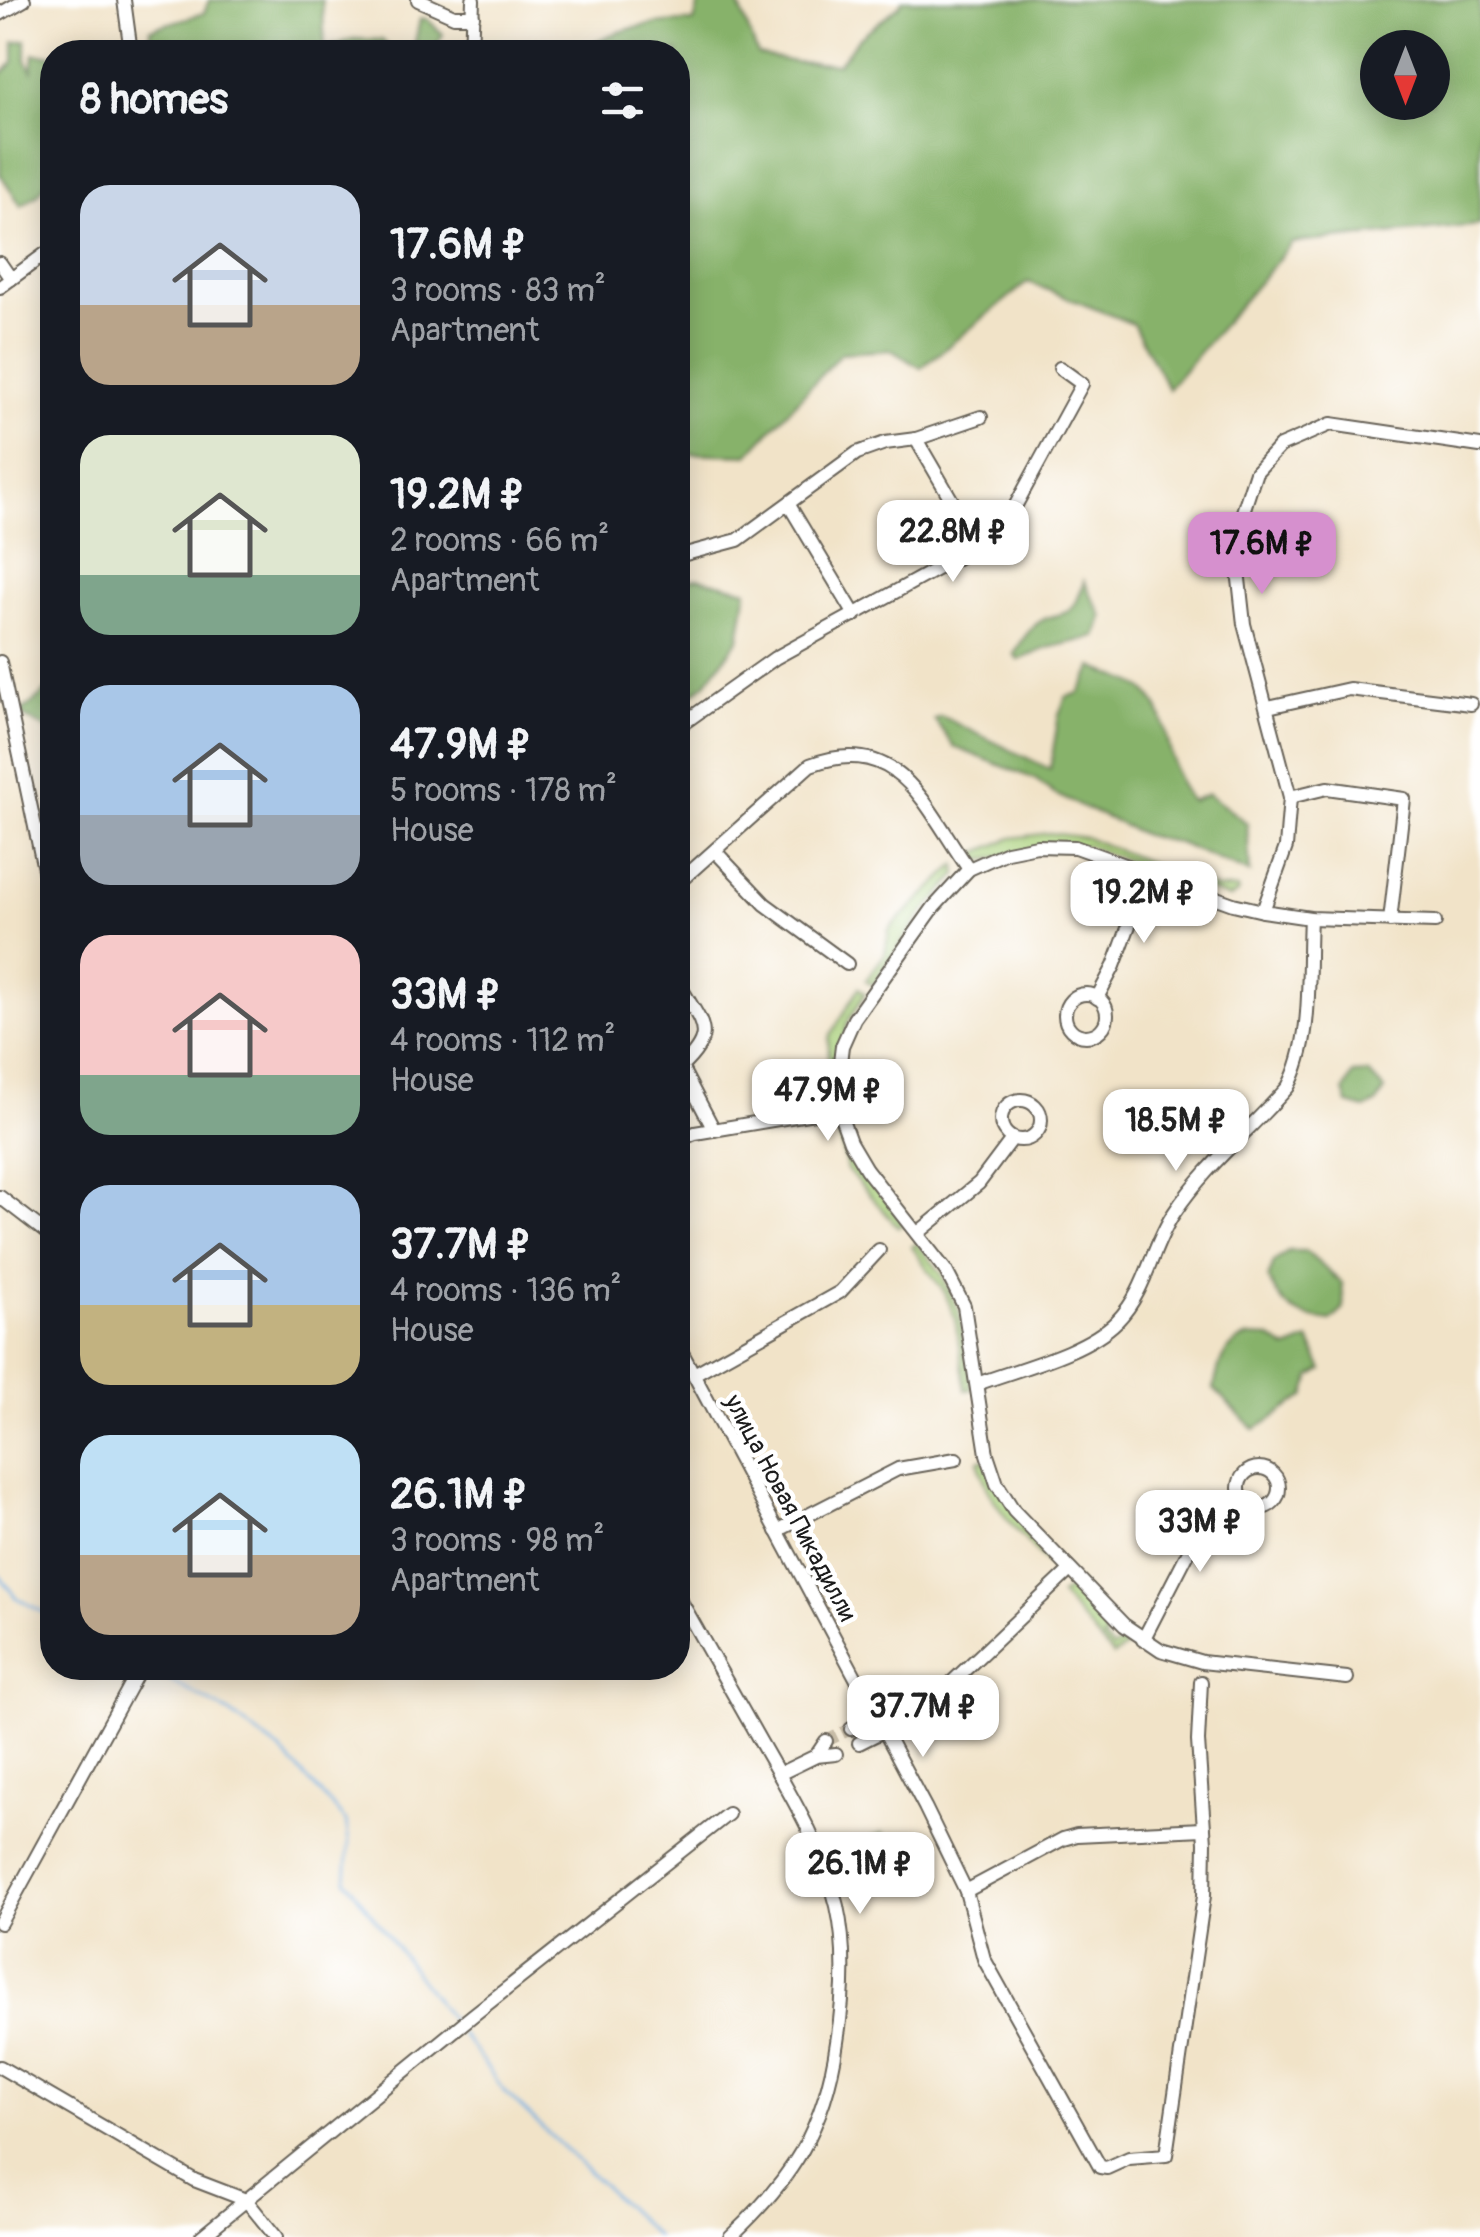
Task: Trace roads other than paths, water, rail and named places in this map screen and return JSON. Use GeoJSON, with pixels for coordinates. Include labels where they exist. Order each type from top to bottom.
{"type":"FeatureCollection","features":[{"type":"Feature","properties":{"kind":"street"},"geometry":{"type":"LineString","coordinates":[[0,14],[24,0]]}},
{"type":"Feature","properties":{"kind":"street"},"geometry":{"type":"LineString","coordinates":[[124,0],[129,40]]}},
{"type":"Feature","properties":{"kind":"street"},"geometry":{"type":"LineString","coordinates":[[418,0],[454,16],[473,16]]}},
{"type":"Feature","properties":{"kind":"street"},"geometry":{"type":"LineString","coordinates":[[471,40],[474,0]]}},
{"type":"Feature","properties":{"kind":"street"},"geometry":{"type":"LineString","coordinates":[[0,263],[6,283],[40,258]]}},
{"type":"Feature","properties":{"kind":"street"},"geometry":{"type":"LineString","coordinates":[[690,718],[775,658],[995,537],[1006,524],[1082,384],[1060,368]]}},
{"type":"Feature","properties":{"kind":"street"},"geometry":{"type":"LineString","coordinates":[[690,553],[738,540],[857,453],[885,443],[916,439],[981,417]]}},
{"type":"Feature","properties":{"kind":"street"},"geometry":{"type":"LineString","coordinates":[[1263,910],[1286,847],[1290,797],[1244,624],[1238,570],[1241,518],[1256,472],[1280,446],[1331,424],[1480,446]]}},
{"type":"Feature","properties":{"kind":"street"},"geometry":{"type":"LineString","coordinates":[[916,439],[979,547]]}},
{"type":"Feature","properties":{"kind":"street"},"geometry":{"type":"LineString","coordinates":[[789,505],[855,615]]}},
{"type":"Feature","properties":{"kind":"street"},"geometry":{"type":"LineString","coordinates":[[0,662],[40,850]]}},
{"type":"Feature","properties":{"kind":"street"},"geometry":{"type":"LineString","coordinates":[[1268,707],[1349,689],[1470,704]]}},
{"type":"Feature","properties":{"kind":"street"},"geometry":{"type":"LineString","coordinates":[[690,874],[810,765],[834,756],[858,755],[893,767],[968,869]]}},
{"type":"Feature","properties":{"kind":"street"},"geometry":{"type":"LineString","coordinates":[[1290,797],[1326,788],[1404,799],[1390,920]]}},
{"type":"Feature","properties":{"kind":"street"},"geometry":{"type":"LineString","coordinates":[[1346,1678],[1202,1662],[1161,1650],[1143,1640],[1014,1511],[997,1484],[987,1454],[964,1306],[946,1271],[866,1170],[850,1142],[838,1109],[842,1046],[854,1018],[934,907],[968,869],[1007,852],[1037,846],[1075,847],[1234,904],[1310,918],[1435,922]]}},
{"type":"Feature","properties":{"kind":"street"},"geometry":{"type":"LineString","coordinates":[[715,852],[765,904],[848,964]]}},
{"type":"Feature","properties":{"kind":"street"},"geometry":{"type":"LineString","coordinates":[[1097,998],[1114,966],[1148,874]]}},
{"type":"Feature","properties":{"kind":"street"},"geometry":{"type":"LineString","coordinates":[[977,1384],[1092,1341],[1117,1322],[1137,1295],[1169,1221],[1188,1192],[1288,1087],[1297,1071],[1303,1045],[1310,918]]}},
{"type":"Feature","properties":{"kind":"street"},"geometry":{"type":"LineString","coordinates":[[690,1005],[705,1033],[702,1048],[690,1058]]}},
{"type":"Feature","properties":{"kind":"street"},"geometry":{"type":"LineString","coordinates":[[690,1087],[714,1130]]}},
{"type":"Feature","properties":{"kind":"street"},"geometry":{"type":"LineString","coordinates":[[690,1137],[838,1109]]}},
{"type":"Feature","properties":{"kind":"street"},"geometry":{"type":"LineString","coordinates":[[918,1233],[979,1183],[1012,1138]]}},
{"type":"Feature","properties":{"kind":"street"},"geometry":{"type":"LineString","coordinates":[[0,1197],[40,1229]]}},
{"type":"Feature","properties":{"kind":"street"},"geometry":{"type":"LineString","coordinates":[[694,1374],[840,1292],[879,1250]]}},
{"type":"Feature","properties":{"kind":"street","name":"улица Новая Пикадилли"},"geometry":{"type":"LineString","coordinates":[[690,1366],[966,1891],[984,1959],[1094,2161],[1107,2168],[1129,2158],[1166,2155],[1204,1896],[1203,1830]]}},
{"type":"Feature","properties":{"kind":"street"},"geometry":{"type":"LineString","coordinates":[[777,1531],[898,1470],[956,1459]]}},
{"type":"Feature","properties":{"kind":"street"},"geometry":{"type":"LineString","coordinates":[[1143,1640],[1193,1543],[1244,1502]]}},
{"type":"Feature","properties":{"kind":"street"},"geometry":{"type":"LineString","coordinates":[[859,1743],[879,1724],[949,1684],[1069,1570]]}},
{"type":"Feature","properties":{"kind":"street"},"geometry":{"type":"LineString","coordinates":[[690,1617],[808,1828],[837,1908],[843,1984],[828,2089],[813,2133],[779,2188],[730,2237]]}},
{"type":"Feature","properties":{"kind":"street"},"geometry":{"type":"LineString","coordinates":[[0,1924],[133,1680]]}},
{"type":"Feature","properties":{"kind":"street"},"geometry":{"type":"LineString","coordinates":[[966,1891],[1077,1835],[1203,1830],[1198,1740],[1201,1682]]}},
{"type":"Feature","properties":{"kind":"street"},"geometry":{"type":"LineString","coordinates":[[851,1728],[879,1724]]}},
{"type":"Feature","properties":{"kind":"street"},"geometry":{"type":"LineString","coordinates":[[816,1756],[826,1741]]}},
{"type":"Feature","properties":{"kind":"street"},"geometry":{"type":"LineString","coordinates":[[779,1774],[816,1756],[836,1754]]}},
{"type":"Feature","properties":{"kind":"street"},"geometry":{"type":"LineString","coordinates":[[201,2237],[728,1814]]}},
{"type":"Feature","properties":{"kind":"street"},"geometry":{"type":"LineString","coordinates":[[0,2067],[194,2180],[246,2200],[276,2237]]}},
{"type":"Feature","properties":{"kind":"waterway"},"geometry":{"type":"LineString","coordinates":[[0,1575],[15,1597],[40,1611]]}},
{"type":"Feature","properties":{"kind":"waterway"},"geometry":{"type":"LineString","coordinates":[[168,1680],[230,1713],[281,1751],[346,1821],[346,1880],[453,2023]]}},
{"type":"Feature","properties":{"kind":"waterway"},"geometry":{"type":"LineString","coordinates":[[461,2033],[506,2093],[657,2237]]}},
{"type":"Feature","properties":{"kind":"tunnel"},"geometry":{"type":"LineString","coordinates":[[826,1741],[851,1729]]}}]}
